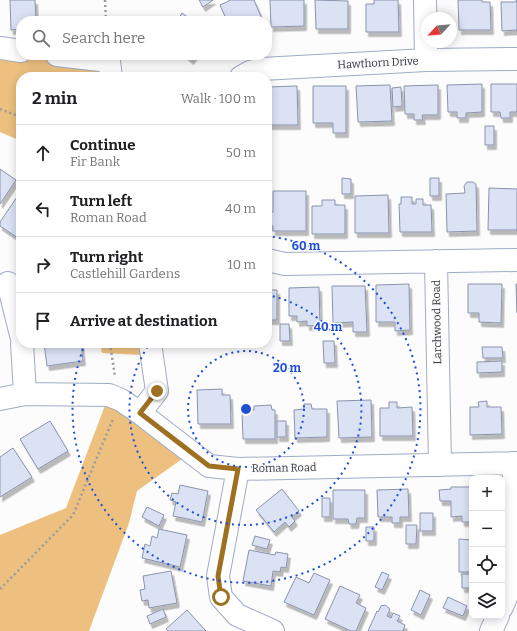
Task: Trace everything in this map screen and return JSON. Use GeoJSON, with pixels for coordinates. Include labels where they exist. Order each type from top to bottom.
{"type":"FeatureCollection","features":[{"type":"Feature","properties":{"kind":"street"},"geometry":{"type":"LineString","coordinates":[[425,0],[426,60]]}},
{"type":"Feature","properties":{"kind":"street"},"geometry":{"type":"LineString","coordinates":[[0,48],[16,50]]}},
{"type":"Feature","properties":{"kind":"street","name":"Hawthorn Drive"},"geometry":{"type":"LineString","coordinates":[[250,72],[262,69],[426,60],[517,59]]}},
{"type":"Feature","properties":{"kind":"street"},"geometry":{"type":"LineString","coordinates":[[100,60],[109,61],[110,72]]}},
{"type":"Feature","properties":{"kind":"street"},"geometry":{"type":"LineString","coordinates":[[272,261],[285,264],[517,260]]}},
{"type":"Feature","properties":{"kind":"street","name":"Larchwood Road"},"geometry":{"type":"LineString","coordinates":[[436,261],[440,465]]}},
{"type":"Feature","properties":{"kind":"street"},"geometry":{"type":"LineString","coordinates":[[8,283],[16,315]]}},
{"type":"Feature","properties":{"kind":"street"},"geometry":{"type":"LineString","coordinates":[[22,348],[25,394]]}},
{"type":"Feature","properties":{"kind":"street"},"geometry":{"type":"LineString","coordinates":[[140,413],[157,391],[151,348]]}},
{"type":"Feature","properties":{"kind":"street","name":"Roman Road"},"geometry":{"type":"LineString","coordinates":[[0,399],[25,394],[109,395],[121,400],[140,413],[209,466],[238,469],[516,463]]}},
{"type":"Feature","properties":{"kind":"street"},"geometry":{"type":"LineString","coordinates":[[505,600],[513,581],[516,463]]}},
{"type":"Feature","properties":{"kind":"street"},"geometry":{"type":"LineString","coordinates":[[238,469],[218,576],[221,597],[237,615],[273,631]]}},
{"type":"Feature","properties":{"kind":"street"},"geometry":{"type":"LineString","coordinates":[[491,631],[497,619]]}},
{"type":"Feature","properties":{"kind":"path"},"geometry":{"type":"LineString","coordinates":[[105,0],[106,16]]}},
{"type":"Feature","properties":{"kind":"path"},"geometry":{"type":"LineString","coordinates":[[0,109],[16,115]]}},
{"type":"Feature","properties":{"kind":"path"},"geometry":{"type":"LineString","coordinates":[[0,589],[73,515],[121,400],[111,348]]}},
{"type":"Feature","properties":{"kind":"shaded area"},"geometry":{"type":"Polygon","coordinates":[[[0,48],[16,53],[16,60],[109,61],[111,72],[16,72],[16,139],[0,132],[0,48]]]}},
{"type":"Feature","properties":{"kind":"shaded area"},"geometry":{"type":"Polygon","coordinates":[[[101,348],[161,348],[162,356],[102,353],[101,348]]]}},
{"type":"Feature","properties":{"kind":"shaded area"},"geometry":{"type":"Polygon","coordinates":[[[109,395],[121,400],[182,459],[137,491],[129,523],[89,631],[0,631],[0,535],[66,508],[109,395]]]}},
{"type":"Feature","properties":{"kind":"building"},"geometry":{"type":"Polygon","coordinates":[[[10,0],[35,0],[36,16],[16,16],[16,30],[11,30],[10,0]]]}},
{"type":"Feature","properties":{"kind":"building"},"geometry":{"type":"Polygon","coordinates":[[[199,0],[213,0],[203,7],[199,0]]]}},
{"type":"Feature","properties":{"kind":"building"},"geometry":{"type":"Polygon","coordinates":[[[254,0],[261,16],[225,16],[220,5],[229,1],[254,0]]]}},
{"type":"Feature","properties":{"kind":"building"},"geometry":{"type":"Polygon","coordinates":[[[270,0],[304,0],[304,26],[272,27],[272,16],[271,16],[270,0]]]}},
{"type":"Feature","properties":{"kind":"building"},"geometry":{"type":"Polygon","coordinates":[[[315,0],[348,1],[348,29],[316,29],[315,0]]]}},
{"type":"Feature","properties":{"kind":"building"},"geometry":{"type":"Polygon","coordinates":[[[374,0],[398,0],[399,32],[366,32],[366,4],[374,4],[374,0]]]}},
{"type":"Feature","properties":{"kind":"building"},"geometry":{"type":"Polygon","coordinates":[[[458,0],[482,0],[482,2],[490,2],[491,30],[459,30],[458,0]]]}},
{"type":"Feature","properties":{"kind":"building"},"geometry":{"type":"Polygon","coordinates":[[[516,0],[517,30],[502,31],[501,2],[516,2],[516,0]]]}},
{"type":"Feature","properties":{"kind":"building"},"geometry":{"type":"Polygon","coordinates":[[[482,84],[482,112],[466,113],[466,118],[457,118],[457,112],[448,112],[447,85],[482,84]]]}},
{"type":"Feature","properties":{"kind":"building"},"geometry":{"type":"Polygon","coordinates":[[[491,84],[517,84],[517,112],[510,112],[510,118],[501,118],[500,112],[491,112],[491,84]]]}},
{"type":"Feature","properties":{"kind":"building"},"geometry":{"type":"Polygon","coordinates":[[[390,85],[392,121],[358,122],[356,86],[390,85]]]}},
{"type":"Feature","properties":{"kind":"building"},"geometry":{"type":"Polygon","coordinates":[[[438,85],[438,115],[422,115],[423,120],[414,120],[414,114],[405,114],[404,86],[438,85]]]}},
{"type":"Feature","properties":{"kind":"building"},"geometry":{"type":"Polygon","coordinates":[[[297,86],[298,125],[272,125],[272,87],[297,86]]]}},
{"type":"Feature","properties":{"kind":"building"},"geometry":{"type":"Polygon","coordinates":[[[313,86],[346,86],[346,133],[333,133],[333,123],[313,123],[313,86]]]}},
{"type":"Feature","properties":{"kind":"building"},"geometry":{"type":"Polygon","coordinates":[[[401,87],[402,106],[393,107],[392,88],[401,87]]]}},
{"type":"Feature","properties":{"kind":"building"},"geometry":{"type":"Polygon","coordinates":[[[485,126],[494,126],[494,145],[485,145],[485,126]]]}},
{"type":"Feature","properties":{"kind":"building"},"geometry":{"type":"Polygon","coordinates":[[[0,169],[16,180],[0,204],[0,169]]]}},
{"type":"Feature","properties":{"kind":"building"},"geometry":{"type":"Polygon","coordinates":[[[342,178],[351,179],[351,194],[342,194],[342,178]]]}},
{"type":"Feature","properties":{"kind":"building"},"geometry":{"type":"Polygon","coordinates":[[[430,178],[439,178],[439,196],[430,196],[430,178]]]}},
{"type":"Feature","properties":{"kind":"building"},"geometry":{"type":"Polygon","coordinates":[[[467,182],[473,182],[476,184],[477,231],[447,232],[446,194],[465,193],[464,186],[467,182]]]}},
{"type":"Feature","properties":{"kind":"building"},"geometry":{"type":"Polygon","coordinates":[[[489,188],[517,189],[517,230],[488,230],[489,188]]]}},
{"type":"Feature","properties":{"kind":"building"},"geometry":{"type":"Polygon","coordinates":[[[273,191],[306,191],[306,231],[273,231],[273,191]]]}},
{"type":"Feature","properties":{"kind":"building"},"geometry":{"type":"Polygon","coordinates":[[[388,195],[389,233],[355,233],[355,196],[388,195]]]}},
{"type":"Feature","properties":{"kind":"building"},"geometry":{"type":"Polygon","coordinates":[[[401,197],[412,197],[412,204],[416,204],[416,199],[423,199],[423,205],[431,205],[432,232],[400,232],[399,204],[401,204],[401,197]]]}},
{"type":"Feature","properties":{"kind":"building"},"geometry":{"type":"Polygon","coordinates":[[[16,198],[16,237],[0,226],[0,222],[16,198]]]}},
{"type":"Feature","properties":{"kind":"building"},"geometry":{"type":"Polygon","coordinates":[[[322,200],[335,200],[335,205],[345,205],[345,234],[312,234],[312,206],[322,206],[322,200]]]}},
{"type":"Feature","properties":{"kind":"building"},"geometry":{"type":"Polygon","coordinates":[[[409,284],[410,330],[395,331],[395,322],[376,322],[376,285],[409,284]]]}},
{"type":"Feature","properties":{"kind":"building"},"geometry":{"type":"Polygon","coordinates":[[[468,284],[502,284],[501,323],[479,322],[479,313],[468,313],[468,284]]]}},
{"type":"Feature","properties":{"kind":"building"},"geometry":{"type":"Polygon","coordinates":[[[516,284],[517,284],[517,313],[516,284]]]}},
{"type":"Feature","properties":{"kind":"building"},"geometry":{"type":"Polygon","coordinates":[[[332,286],[365,286],[367,332],[353,332],[353,322],[333,323],[332,286]]]}},
{"type":"Feature","properties":{"kind":"building"},"geometry":{"type":"Polygon","coordinates":[[[319,287],[320,325],[307,326],[307,321],[297,322],[297,316],[289,316],[289,288],[319,287]]]}},
{"type":"Feature","properties":{"kind":"building"},"geometry":{"type":"Polygon","coordinates":[[[272,290],[277,290],[277,320],[272,320],[272,290]]]}},
{"type":"Feature","properties":{"kind":"building"},"geometry":{"type":"Polygon","coordinates":[[[280,324],[289,324],[290,341],[280,341],[280,324]]]}},
{"type":"Feature","properties":{"kind":"building"},"geometry":{"type":"Polygon","coordinates":[[[323,341],[334,341],[335,363],[324,363],[323,341]]]}},
{"type":"Feature","properties":{"kind":"building"},"geometry":{"type":"Polygon","coordinates":[[[482,347],[502,347],[503,358],[483,358],[482,347]]]}},
{"type":"Feature","properties":{"kind":"building"},"geometry":{"type":"Polygon","coordinates":[[[45,348],[82,348],[83,361],[47,366],[45,348]]]}},
{"type":"Feature","properties":{"kind":"building"},"geometry":{"type":"Polygon","coordinates":[[[502,361],[502,372],[477,373],[477,362],[502,361]]]}},
{"type":"Feature","properties":{"kind":"building"},"geometry":{"type":"Polygon","coordinates":[[[222,389],[222,395],[230,395],[231,424],[198,424],[197,390],[222,389]]]}},
{"type":"Feature","properties":{"kind":"building"},"geometry":{"type":"Polygon","coordinates":[[[371,400],[372,437],[339,438],[337,401],[371,400]]]}},
{"type":"Feature","properties":{"kind":"building"},"geometry":{"type":"Polygon","coordinates":[[[487,401],[487,407],[501,407],[502,434],[470,435],[470,407],[479,407],[478,402],[487,401]]]}},
{"type":"Feature","properties":{"kind":"building"},"geometry":{"type":"Polygon","coordinates":[[[389,402],[397,402],[397,408],[412,407],[413,436],[380,436],[380,408],[389,408],[389,402]]]}},
{"type":"Feature","properties":{"kind":"building"},"geometry":{"type":"Polygon","coordinates":[[[304,404],[311,404],[312,409],[327,409],[327,437],[295,438],[294,410],[304,409],[304,404]]]}},
{"type":"Feature","properties":{"kind":"building"},"geometry":{"type":"Polygon","coordinates":[[[271,405],[272,410],[275,410],[275,439],[243,439],[242,411],[254,410],[254,406],[271,405]]]}},
{"type":"Feature","properties":{"kind":"building"},"geometry":{"type":"Polygon","coordinates":[[[50,421],[68,451],[38,469],[20,439],[50,421]]]}},
{"type":"Feature","properties":{"kind":"building"},"geometry":{"type":"Polygon","coordinates":[[[277,421],[286,421],[286,437],[277,437],[277,421]]]}},
{"type":"Feature","properties":{"kind":"building"},"geometry":{"type":"Polygon","coordinates":[[[13,448],[32,477],[0,497],[0,457],[13,448]]]}},
{"type":"Feature","properties":{"kind":"building"},"geometry":{"type":"Polygon","coordinates":[[[180,485],[208,491],[202,522],[173,516],[176,502],[170,500],[172,493],[178,494],[180,485]]]}},
{"type":"Feature","properties":{"kind":"building"},"geometry":{"type":"Polygon","coordinates":[[[451,487],[469,487],[469,522],[462,522],[462,516],[451,517],[451,501],[440,501],[439,490],[451,489],[451,487]]]}},
{"type":"Feature","properties":{"kind":"building"},"geometry":{"type":"Polygon","coordinates":[[[282,489],[299,511],[292,517],[295,521],[289,527],[285,522],[274,532],[256,510],[282,489]]]}},
{"type":"Feature","properties":{"kind":"building"},"geometry":{"type":"Polygon","coordinates":[[[408,489],[409,517],[400,517],[400,523],[392,523],[392,517],[378,517],[377,490],[408,489]]]}},
{"type":"Feature","properties":{"kind":"building"},"geometry":{"type":"Polygon","coordinates":[[[333,490],[365,490],[365,518],[357,518],[356,524],[349,524],[348,519],[333,519],[333,490]]]}},
{"type":"Feature","properties":{"kind":"building"},"geometry":{"type":"Polygon","coordinates":[[[322,498],[330,498],[330,517],[322,517],[322,498]]]}},
{"type":"Feature","properties":{"kind":"building"},"geometry":{"type":"Polygon","coordinates":[[[147,507],[164,515],[159,526],[142,517],[147,507]]]}},
{"type":"Feature","properties":{"kind":"building"},"geometry":{"type":"Polygon","coordinates":[[[420,513],[433,513],[433,531],[420,531],[420,513]]]}},
{"type":"Feature","properties":{"kind":"building"},"geometry":{"type":"Polygon","coordinates":[[[406,525],[417,525],[416,544],[406,544],[406,525]]]}},
{"type":"Feature","properties":{"kind":"building"},"geometry":{"type":"Polygon","coordinates":[[[366,527],[374,527],[374,541],[366,541],[366,527]]]}},
{"type":"Feature","properties":{"kind":"building"},"geometry":{"type":"Polygon","coordinates":[[[159,529],[187,535],[180,567],[142,558],[145,544],[150,546],[152,536],[157,538],[159,529]]]}},
{"type":"Feature","properties":{"kind":"building"},"geometry":{"type":"Polygon","coordinates":[[[255,536],[270,540],[267,549],[252,545],[255,536]]]}},
{"type":"Feature","properties":{"kind":"building"},"geometry":{"type":"Polygon","coordinates":[[[459,539],[469,540],[469,572],[459,572],[459,539]]]}},
{"type":"Feature","properties":{"kind":"building"},"geometry":{"type":"Polygon","coordinates":[[[249,550],[275,555],[276,552],[288,554],[286,568],[281,567],[280,572],[273,571],[271,586],[243,581],[249,550]]]}},
{"type":"Feature","properties":{"kind":"building"},"geometry":{"type":"Polygon","coordinates":[[[171,571],[177,603],[149,608],[148,600],[142,601],[140,590],[145,589],[143,576],[171,571]]]}},
{"type":"Feature","properties":{"kind":"building"},"geometry":{"type":"Polygon","coordinates":[[[382,572],[389,575],[382,590],[375,587],[382,572]]]}},
{"type":"Feature","properties":{"kind":"building"},"geometry":{"type":"Polygon","coordinates":[[[314,573],[330,580],[314,615],[284,602],[296,577],[309,583],[314,573]]]}},
{"type":"Feature","properties":{"kind":"building"},"geometry":{"type":"Polygon","coordinates":[[[462,574],[469,574],[469,588],[462,588],[462,574]]]}},
{"type":"Feature","properties":{"kind":"building"},"geometry":{"type":"Polygon","coordinates":[[[340,586],[360,595],[356,603],[366,608],[356,631],[351,631],[325,619],[340,586]]]}},
{"type":"Feature","properties":{"kind":"building"},"geometry":{"type":"Polygon","coordinates":[[[420,590],[430,595],[421,615],[411,610],[420,590]]]}},
{"type":"Feature","properties":{"kind":"building"},"geometry":{"type":"Polygon","coordinates":[[[448,597],[467,606],[463,616],[443,608],[448,597]]]}},
{"type":"Feature","properties":{"kind":"building"},"geometry":{"type":"Polygon","coordinates":[[[385,605],[390,609],[387,616],[391,618],[393,613],[400,616],[397,621],[405,625],[403,631],[368,631],[377,611],[378,612],[381,606],[385,605]]]}},
{"type":"Feature","properties":{"kind":"building"},"geometry":{"type":"Polygon","coordinates":[[[163,609],[166,617],[150,624],[147,616],[163,609]]]}},
{"type":"Feature","properties":{"kind":"building"},"geometry":{"type":"Polygon","coordinates":[[[187,610],[206,631],[168,631],[166,629],[187,610]]]}},
{"type":"Feature","properties":{"kind":"route"},"geometry":{"type":"LineString","coordinates":[[157,391],[140,413],[209,466],[238,469],[218,576],[221,597]]}}]}
